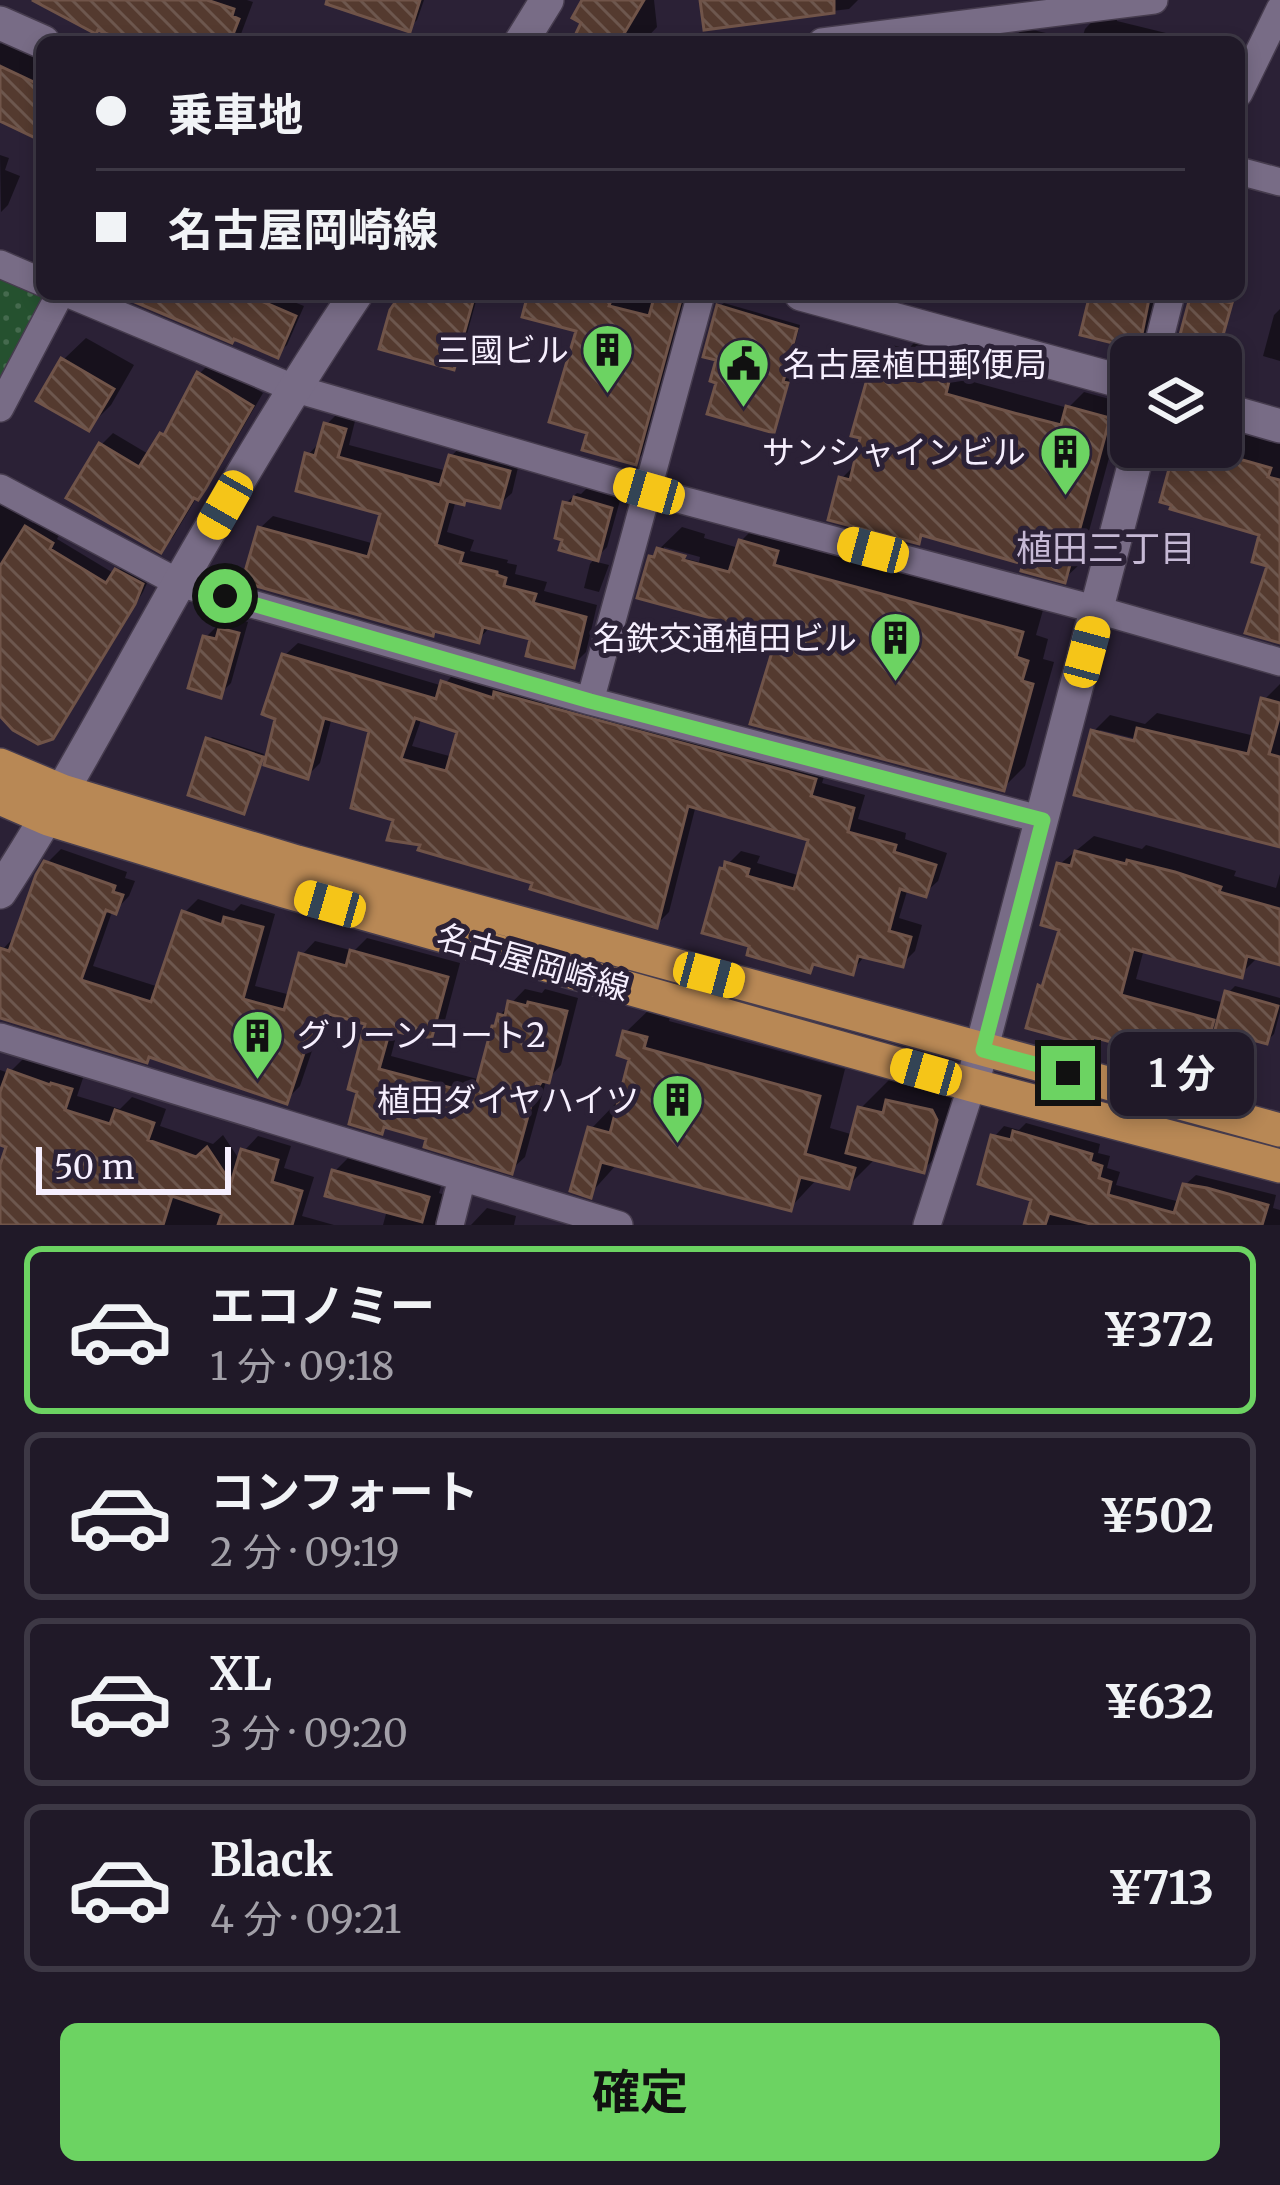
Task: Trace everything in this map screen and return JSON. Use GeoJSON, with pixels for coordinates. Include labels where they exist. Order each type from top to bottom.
{"type":"FeatureCollection","features":[{"type":"Feature","properties":{"kind":"main road","name":"名古屋岡崎線"},"geometry":{"type":"LineString","coordinates":[[0,765],[55,805],[307,898],[972,1085],[1280,1166]]}},
{"type":"Feature","properties":{"kind":"main road","name":"名古屋岡崎線"},"geometry":{"type":"LineString","coordinates":[[0,798],[55,805],[297,862],[1280,1130]]}},
{"type":"Feature","properties":{"kind":"street"},"geometry":{"type":"LineString","coordinates":[[524,36],[548,0]]}},
{"type":"Feature","properties":{"kind":"street"},"geometry":{"type":"LineString","coordinates":[[941,35],[1003,9],[1154,0]]}},
{"type":"Feature","properties":{"kind":"street"},"geometry":{"type":"LineString","coordinates":[[1245,81],[1280,9]]}},
{"type":"Feature","properties":{"kind":"street"},"geometry":{"type":"LineString","coordinates":[[0,22],[36,39]]}},
{"type":"Feature","properties":{"kind":"street"},"geometry":{"type":"LineString","coordinates":[[1245,173],[1280,182]]}},
{"type":"Feature","properties":{"kind":"street"},"geometry":{"type":"LineString","coordinates":[[0,264],[36,279]]}},
{"type":"Feature","properties":{"kind":"street"},"geometry":{"type":"LineString","coordinates":[[0,408],[61,300]]}},
{"type":"Feature","properties":{"kind":"street"},"geometry":{"type":"LineString","coordinates":[[79,300],[293,388],[649,491],[1280,662]]}},
{"type":"Feature","properties":{"kind":"street"},"geometry":{"type":"LineString","coordinates":[[0,892],[55,805],[293,388],[352,300]]}},
{"type":"Feature","properties":{"kind":"street"},"geometry":{"type":"LineString","coordinates":[[590,701],[699,300]]}},
{"type":"Feature","properties":{"kind":"street"},"geometry":{"type":"LineString","coordinates":[[1160,336],[1169,300]]}},
{"type":"Feature","properties":{"kind":"street"},"geometry":{"type":"LineString","coordinates":[[871,303],[1110,377]]}},
{"type":"Feature","properties":{"kind":"street"},"geometry":{"type":"LineString","coordinates":[[1242,415],[1280,426]]}},
{"type":"Feature","properties":{"kind":"street"},"geometry":{"type":"LineString","coordinates":[[927,1225],[983,1050],[1134,468]]}},
{"type":"Feature","properties":{"kind":"street"},"geometry":{"type":"LineString","coordinates":[[0,488],[179,583],[590,701],[1043,820]]}},
{"type":"Feature","properties":{"kind":"street"},"geometry":{"type":"LineString","coordinates":[[0,1037],[619,1225]]}},
{"type":"Feature","properties":{"kind":"street"},"geometry":{"type":"LineString","coordinates":[[450,1225],[462,1178]]}},
{"type":"Feature","properties":{"kind":"green space"},"geometry":{"type":"Polygon","coordinates":[[[0,274],[36,290],[36,300],[43,300],[0,380],[0,274]]]}},
{"type":"Feature","properties":{"kind":"building"},"geometry":{"type":"Polygon","coordinates":[[[32,0],[207,0],[234,9],[232,16],[239,19],[232,36],[112,36],[98,30],[96,34],[32,0]]]}},
{"type":"Feature","properties":{"kind":"building"},"geometry":{"type":"Polygon","coordinates":[[[327,0],[420,0],[410,32],[326,4],[327,0]]]}},
{"type":"Feature","properties":{"kind":"building"},"geometry":{"type":"Polygon","coordinates":[[[582,0],[644,0],[623,36],[575,36],[581,23],[572,18],[582,0]]]}},
{"type":"Feature","properties":{"kind":"building"},"geometry":{"type":"Polygon","coordinates":[[[700,0],[834,0],[834,13],[704,30],[700,0]]]}},
{"type":"Feature","properties":{"kind":"building"},"geometry":{"type":"Polygon","coordinates":[[[0,66],[36,83],[36,138],[0,121],[0,66]]]}},
{"type":"Feature","properties":{"kind":"building"},"geometry":{"type":"Polygon","coordinates":[[[130,300],[259,300],[296,316],[278,358],[234,339],[232,343],[130,300]]]}},
{"type":"Feature","properties":{"kind":"building"},"geometry":{"type":"Polygon","coordinates":[[[397,300],[473,300],[454,370],[379,349],[397,300]]]}},
{"type":"Feature","properties":{"kind":"building","name":"三國ビル"},"geometry":{"type":"Polygon","coordinates":[[[526,300],[611,300],[609,306],[649,316],[653,300],[681,300],[636,465],[582,450],[587,433],[549,422],[576,331],[522,317],[526,300]]]}},
{"type":"Feature","properties":{"kind":"building"},"geometry":{"type":"Polygon","coordinates":[[[1089,300],[1149,300],[1142,336],[1110,336],[1110,342],[1080,335],[1089,300]]]}},
{"type":"Feature","properties":{"kind":"building"},"geometry":{"type":"Polygon","coordinates":[[[1189,300],[1232,303],[1223,336],[1180,336],[1189,300]]]}},
{"type":"Feature","properties":{"kind":"building"},"geometry":{"type":"Polygon","coordinates":[[[717,305],[797,329],[774,433],[707,414],[716,383],[710,381],[716,360],[703,357],[717,305]]]}},
{"type":"Feature","properties":{"kind":"building"},"geometry":{"type":"Polygon","coordinates":[[[896,357],[951,373],[946,394],[1061,425],[1066,406],[1110,418],[1065,583],[1021,571],[1023,564],[921,535],[919,544],[828,520],[839,477],[850,480],[860,438],[851,436],[873,358],[894,364],[896,357]]]}},
{"type":"Feature","properties":{"kind":"building"},"geometry":{"type":"Polygon","coordinates":[[[61,358],[114,389],[89,431],[36,401],[61,358]]]}},
{"type":"Feature","properties":{"kind":"building"},"geometry":{"type":"Polygon","coordinates":[[[197,372],[253,406],[206,488],[198,500],[194,498],[161,553],[66,498],[99,443],[139,467],[160,433],[164,435],[197,372]]]}},
{"type":"Feature","properties":{"kind":"building"},"geometry":{"type":"Polygon","coordinates":[[[324,423],[346,429],[338,457],[440,485],[449,455],[510,471],[500,508],[448,501],[436,545],[463,553],[460,563],[497,572],[506,578],[504,586],[536,594],[533,603],[586,617],[574,668],[526,656],[530,639],[483,627],[479,643],[434,631],[433,636],[242,582],[258,527],[368,557],[380,514],[296,491],[305,453],[315,456],[324,423]]]}},
{"type":"Feature","properties":{"kind":"building"},"geometry":{"type":"Polygon","coordinates":[[[1242,460],[1271,468],[1268,477],[1280,480],[1280,643],[1245,633],[1267,566],[1252,562],[1259,535],[1160,502],[1169,468],[1242,468],[1242,460]]]}},
{"type":"Feature","properties":{"kind":"building"},"geometry":{"type":"Polygon","coordinates":[[[574,497],[612,508],[598,561],[559,550],[562,540],[555,538],[563,502],[572,504],[574,497]]]}},
{"type":"Feature","properties":{"kind":"building"},"geometry":{"type":"Polygon","coordinates":[[[25,526],[53,543],[50,549],[106,583],[115,569],[143,584],[53,739],[38,744],[0,716],[0,566],[25,526]]]}},
{"type":"Feature","properties":{"kind":"building","name":"名鉄交通植田ビル"},"geometry":{"type":"Polygon","coordinates":[[[739,540],[778,551],[774,565],[1023,632],[1016,657],[1028,661],[1022,681],[1033,684],[1004,791],[750,724],[777,636],[637,598],[649,556],[654,557],[657,548],[729,572],[739,540]]]}},
{"type":"Feature","properties":{"kind":"building"},"geometry":{"type":"Polygon","coordinates":[[[219,628],[239,633],[221,698],[188,688],[203,636],[216,639],[219,628]]]}},
{"type":"Feature","properties":{"kind":"building"},"geometry":{"type":"Polygon","coordinates":[[[282,654],[436,699],[441,681],[493,698],[494,692],[816,779],[811,796],[854,808],[848,832],[896,845],[894,852],[936,865],[926,897],[900,889],[889,931],[911,937],[903,967],[858,956],[853,975],[813,964],[810,973],[747,955],[749,946],[702,933],[725,862],[749,869],[747,876],[794,889],[808,840],[688,806],[657,928],[530,889],[532,883],[418,850],[420,845],[387,840],[393,820],[351,808],[369,731],[324,718],[308,779],[264,765],[275,719],[262,714],[282,654]],[[415,718],[401,759],[446,771],[457,732],[415,718]]]}},
{"type":"Feature","properties":{"kind":"building"},"geometry":{"type":"Polygon","coordinates":[[[1261,698],[1280,703],[1269,754],[1280,757],[1280,847],[1074,795],[1091,730],[1134,741],[1137,728],[1248,754],[1261,698]]]}},
{"type":"Feature","properties":{"kind":"building"},"geometry":{"type":"Polygon","coordinates":[[[206,738],[263,757],[244,814],[188,795],[206,738]]]}},
{"type":"Feature","properties":{"kind":"building"},"geometry":{"type":"Polygon","coordinates":[[[1075,851],[1175,872],[1221,887],[1219,892],[1280,909],[1280,965],[1247,956],[1242,978],[1133,949],[1121,995],[1214,1020],[1201,1067],[1093,1037],[1091,1046],[1026,1028],[1059,930],[1041,925],[1057,863],[1071,866],[1075,851]]]}},
{"type":"Feature","properties":{"kind":"building"},"geometry":{"type":"Polygon","coordinates":[[[44,861],[115,886],[113,892],[123,895],[116,914],[106,910],[81,980],[151,1002],[182,911],[222,925],[224,917],[263,927],[243,999],[284,1010],[299,953],[346,966],[350,950],[448,977],[432,1037],[390,1030],[379,1069],[474,1094],[492,1026],[498,1014],[505,1016],[508,1001],[567,1011],[549,1083],[537,1083],[512,1174],[424,1147],[426,1139],[384,1127],[382,1134],[349,1124],[357,1092],[348,1089],[365,1024],[325,1013],[317,1043],[308,1041],[287,1104],[149,1057],[147,1063],[0,1018],[0,948],[9,951],[44,861]]]}},
{"type":"Feature","properties":{"kind":"building"},"geometry":{"type":"Polygon","coordinates":[[[1225,991],[1278,1006],[1267,1044],[1215,1030],[1225,991]]]}},
{"type":"Feature","properties":{"kind":"building"},"geometry":{"type":"Polygon","coordinates":[[[623,1031],[647,1037],[644,1048],[820,1096],[805,1154],[855,1168],[849,1189],[800,1177],[791,1211],[601,1162],[591,1198],[570,1191],[588,1127],[610,1133],[629,1059],[617,1055],[623,1031]]]}},
{"type":"Feature","properties":{"kind":"building"},"geometry":{"type":"Polygon","coordinates":[[[8,1070],[72,1089],[65,1110],[110,1124],[115,1110],[154,1123],[148,1140],[196,1157],[207,1147],[231,1183],[241,1149],[278,1160],[272,1182],[302,1191],[292,1225],[218,1225],[222,1213],[172,1196],[163,1225],[0,1225],[0,1165],[6,1147],[0,1145],[0,1092],[8,1070]]]}},
{"type":"Feature","properties":{"kind":"building"},"geometry":{"type":"Polygon","coordinates":[[[886,1100],[932,1110],[937,1120],[924,1173],[846,1153],[858,1107],[883,1113],[886,1100]]]}},
{"type":"Feature","properties":{"kind":"building"},"geometry":{"type":"Polygon","coordinates":[[[1013,1131],[1092,1154],[1090,1162],[1102,1166],[1099,1178],[1111,1182],[1108,1195],[1174,1213],[1183,1184],[1207,1188],[1268,1205],[1262,1225],[1094,1225],[1049,1213],[1045,1225],[1024,1225],[1031,1200],[978,1184],[991,1135],[1011,1140],[1013,1131]]]}},
{"type":"Feature","properties":{"kind":"building"},"geometry":{"type":"Polygon","coordinates":[[[332,1170],[429,1197],[422,1222],[325,1196],[332,1170]]]}},
{"type":"Feature","properties":{"kind":"place","name":"三國ビル"},"geometry":{"type":"Point","coordinates":[608,396]}},
{"type":"Feature","properties":{"kind":"place","name":"名古屋植田郵便局"},"geometry":{"type":"Point","coordinates":[744,410]}},
{"type":"Feature","properties":{"kind":"place","name":"サンシャインビル"},"geometry":{"type":"Point","coordinates":[1065,498]}},
{"type":"Feature","properties":{"kind":"place","name":"名鉄交通植田ビル"},"geometry":{"type":"Point","coordinates":[896,684]}},
{"type":"Feature","properties":{"kind":"place","name":"グリーンコート2"},"geometry":{"type":"Point","coordinates":[258,1081]}},
{"type":"Feature","properties":{"kind":"place","name":"植田ダイヤハイツ"},"geometry":{"type":"Point","coordinates":[678,1146]}},
{"type":"Feature","properties":{"kind":"district","name":"植田三丁目"},"geometry":{"type":"Point","coordinates":[1106,548]}},
{"type":"Feature","properties":{"kind":"route"},"geometry":{"type":"LineString","coordinates":[[225,596],[590,701],[1043,820],[983,1050],[1068,1073]]}}]}
